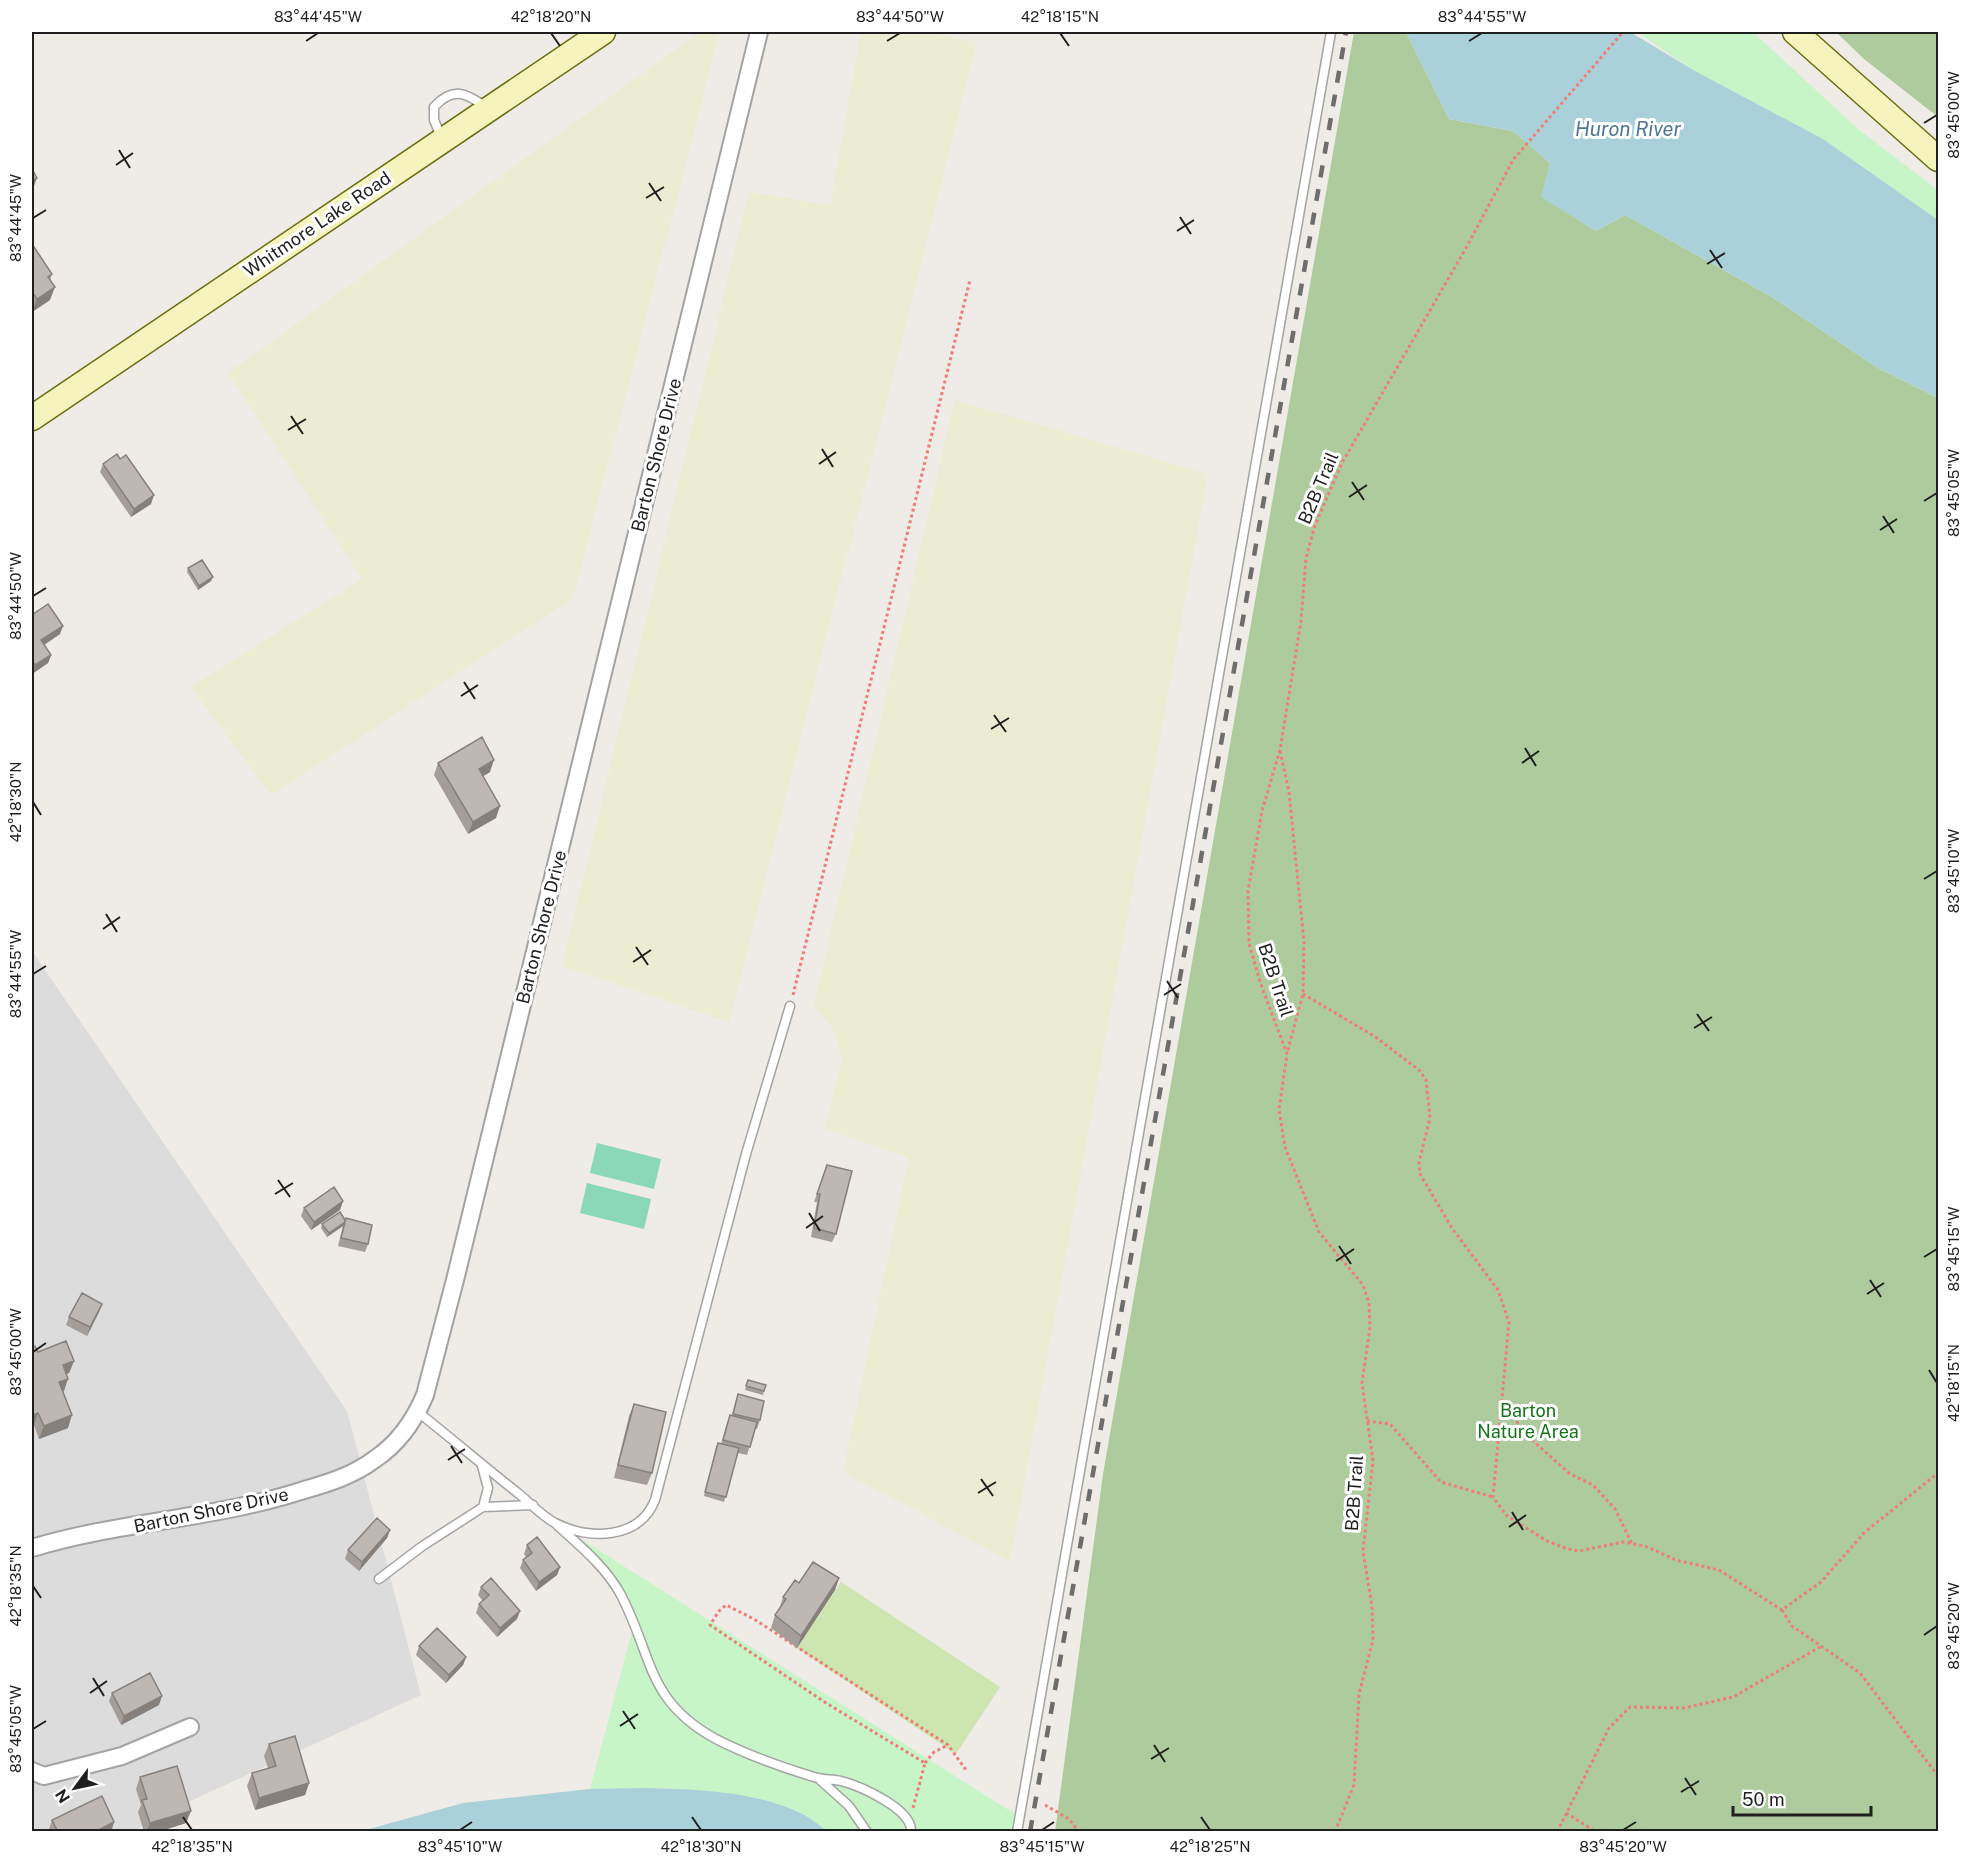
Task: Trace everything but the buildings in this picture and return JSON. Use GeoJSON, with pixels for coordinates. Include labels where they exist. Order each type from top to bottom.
{"type":"FeatureCollection","features":[{"type":"Feature","properties":{"kind":"street","name":"Whitmore Lake Road"},"geometry":{"type":"LineString","coordinates":[[32,418],[603,32]]}},
{"type":"Feature","properties":{"kind":"street","name":"Barton Shore Drive"},"geometry":{"type":"LineString","coordinates":[[32,1548],[87,1535],[278,1499],[343,1478],[376,1459],[398,1440],[418,1412],[427,1388],[455,1280],[759,32]]}},
{"type":"Feature","properties":{"kind":"street"},"geometry":{"type":"LineString","coordinates":[[1795,32],[1938,159]]}},
{"type":"Feature","properties":{"kind":"street"},"geometry":{"type":"LineString","coordinates":[[32,1771],[44,1776],[122,1756],[190,1727]]}},
{"type":"Feature","properties":{"kind":"lane"},"geometry":{"type":"LineString","coordinates":[[1017,1832],[1331,32]]}},
{"type":"Feature","properties":{"kind":"lane"},"geometry":{"type":"LineString","coordinates":[[442,139],[434,120],[434,107],[448,95],[466,93],[488,109]]}},
{"type":"Feature","properties":{"kind":"lane"},"geometry":{"type":"LineString","coordinates":[[554,1522],[585,1532],[613,1534],[636,1525],[653,1504],[746,1154],[790,1006]]}},
{"type":"Feature","properties":{"kind":"lane"},"geometry":{"type":"LineString","coordinates":[[418,1412],[554,1522],[611,1579],[628,1609],[655,1679],[685,1718],[726,1744],[818,1778],[844,1781],[868,1792],[894,1806],[909,1821],[911,1832]]}},
{"type":"Feature","properties":{"kind":"lane"},"geometry":{"type":"LineString","coordinates":[[480,1463],[488,1488],[483,1507]]}},
{"type":"Feature","properties":{"kind":"lane"},"geometry":{"type":"LineString","coordinates":[[379,1579],[421,1547],[483,1507],[533,1505]]}},
{"type":"Feature","properties":{"kind":"lane"},"geometry":{"type":"LineString","coordinates":[[818,1778],[849,1806],[867,1832]]}},
{"type":"Feature","properties":{"kind":"path","name":"B2B Trail"},"geometry":{"type":"LineString","coordinates":[[1335,1832],[1354,1785],[1359,1694],[1373,1640],[1372,1606],[1363,1551],[1373,1461],[1362,1383],[1370,1327],[1369,1303],[1363,1285],[1319,1232],[1285,1147],[1279,1110],[1287,1054],[1257,972],[1249,943],[1248,891],[1262,811],[1280,750],[1301,621],[1306,558],[1315,525],[1342,463],[1466,248],[1513,160],[1623,32]]}},
{"type":"Feature","properties":{"kind":"path"},"geometry":{"type":"LineString","coordinates":[[790,1006],[970,280]]}},
{"type":"Feature","properties":{"kind":"path"},"geometry":{"type":"LineString","coordinates":[[1280,750],[1289,792],[1302,931],[1303,994],[1287,1054]]}},
{"type":"Feature","properties":{"kind":"path"},"geometry":{"type":"LineString","coordinates":[[1303,994],[1374,1036],[1419,1070],[1426,1080],[1430,1118],[1419,1162],[1420,1174],[1452,1228],[1498,1290],[1509,1322],[1493,1497]]}},
{"type":"Feature","properties":{"kind":"path"},"geometry":{"type":"LineString","coordinates":[[1501,1403],[1533,1440],[1570,1474],[1593,1485],[1615,1509],[1632,1544]]}},
{"type":"Feature","properties":{"kind":"path"},"geometry":{"type":"LineString","coordinates":[[1367,1421],[1390,1424],[1441,1482],[1493,1497],[1506,1515],[1547,1541],[1579,1551],[1623,1542],[1645,1546],[1676,1560],[1719,1570],[1782,1610],[1792,1626],[1860,1673],[1938,1776]]}},
{"type":"Feature","properties":{"kind":"path"},"geometry":{"type":"LineString","coordinates":[[1782,1610],[1821,1582],[1865,1532],[1938,1473]]}},
{"type":"Feature","properties":{"kind":"path"},"geometry":{"type":"LineString","coordinates":[[925,1763],[826,1703],[710,1625],[718,1611],[726,1605],[754,1619],[948,1745],[966,1770]]}},
{"type":"Feature","properties":{"kind":"path"},"geometry":{"type":"LineString","coordinates":[[1557,1832],[1609,1728],[1630,1707],[1684,1708],[1733,1697],[1820,1647]]}},
{"type":"Feature","properties":{"kind":"path"},"geometry":{"type":"LineString","coordinates":[[909,1821],[925,1763],[934,1752],[948,1745]]}},
{"type":"Feature","properties":{"kind":"path"},"geometry":{"type":"LineString","coordinates":[[1046,1805],[1069,1819],[1079,1832]]}},
{"type":"Feature","properties":{"kind":"path"},"geometry":{"type":"LineString","coordinates":[[1566,1813],[1596,1832]]}},
{"type":"Feature","properties":{"kind":"shaded area"},"geometry":{"type":"Polygon","coordinates":[[[32,951],[347,1411],[421,1695],[160,1815],[134,1831],[32,1831],[32,951]]]}},
{"type":"Feature","properties":{"kind":"green space"},"geometry":{"type":"Polygon","coordinates":[[[700,32],[720,32],[573,598],[271,795],[191,687],[362,579],[228,373],[700,32]]]}},
{"type":"Feature","properties":{"kind":"green space"},"geometry":{"type":"Polygon","coordinates":[[[861,32],[927,32],[977,42],[729,1022],[562,966],[749,192],[830,205],[861,32]]]}},
{"type":"Feature","properties":{"kind":"green space","name":"Barton Nature Area"},"geometry":{"type":"Polygon","coordinates":[[[1354,32],[1406,32],[1449,119],[1513,131],[1550,163],[1542,197],[1596,231],[1625,215],[1772,297],[1878,368],[1938,398],[1938,1831],[1055,1832],[1103,1474],[1354,32]]]}},
{"type":"Feature","properties":{"kind":"green space"},"geometry":{"type":"Polygon","coordinates":[[[1637,32],[1753,32],[1859,130],[1938,190],[1938,220],[1823,139],[1695,71],[1637,32]]]}},
{"type":"Feature","properties":{"kind":"green space"},"geometry":{"type":"Polygon","coordinates":[[[1836,32],[1938,32],[1938,117],[1864,59],[1836,32]]]}},
{"type":"Feature","properties":{"kind":"green space"},"geometry":{"type":"Polygon","coordinates":[[[955,400],[1208,474],[1010,1561],[843,1472],[909,1158],[824,1128],[842,1061],[834,1031],[814,1004],[955,400]]]}},
{"type":"Feature","properties":{"kind":"green space"},"geometry":{"type":"Polygon","coordinates":[[[597,1143],[661,1159],[654,1189],[590,1173],[597,1143]]]}},
{"type":"Feature","properties":{"kind":"green space"},"geometry":{"type":"Polygon","coordinates":[[[587,1183],[651,1199],[644,1229],[580,1213],[587,1183]]]}},
{"type":"Feature","properties":{"kind":"green space"},"geometry":{"type":"Polygon","coordinates":[[[554,1522],[1015,1814],[1012,1831],[826,1831],[797,1811],[743,1797],[667,1788],[590,1789],[634,1624],[611,1579],[554,1522]]]}},
{"type":"Feature","properties":{"kind":"green space"},"geometry":{"type":"Polygon","coordinates":[[[841,1582],[1000,1687],[956,1754],[797,1648],[841,1582]]]}},
{"type":"Feature","properties":{"kind":"water","name":"Huron River"},"geometry":{"type":"Polygon","coordinates":[[[1406,32],[1630,32],[1695,71],[1823,139],[1938,220],[1938,398],[1878,368],[1772,297],[1625,215],[1596,231],[1541,197],[1550,163],[1513,131],[1449,119],[1406,32]]]}},
{"type":"Feature","properties":{"kind":"water"},"geometry":{"type":"Polygon","coordinates":[[[642,1788],[713,1791],[764,1800],[809,1818],[826,1831],[362,1831],[463,1803],[590,1789],[642,1788]]]}},
{"type":"Feature","properties":{"kind":"railway"},"geometry":{"type":"LineString","coordinates":[[1030,1832],[1346,32]]}}]}
